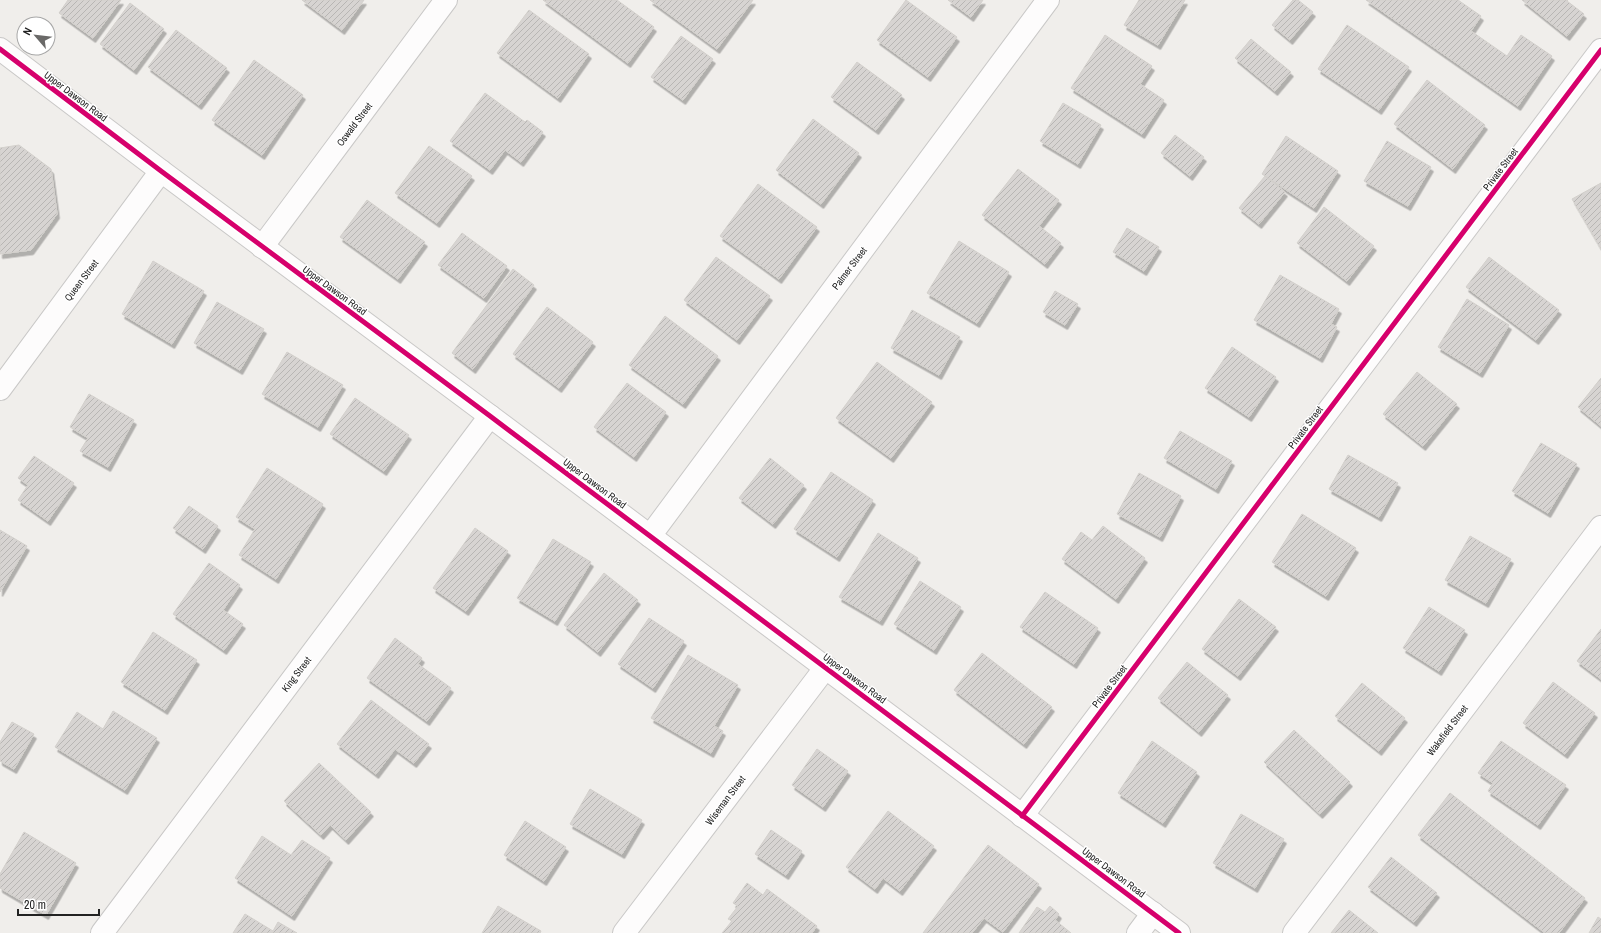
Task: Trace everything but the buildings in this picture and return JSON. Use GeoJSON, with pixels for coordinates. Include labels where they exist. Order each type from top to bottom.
{"type":"FeatureCollection","features":[{"type":"Feature","properties":{"kind":"street","name":"Oswald Street"},"geometry":{"type":"LineString","coordinates":[[262,247],[446,0]]}},
{"type":"Feature","properties":{"kind":"street","name":"Palmer Street"},"geometry":{"type":"LineString","coordinates":[[650,536],[1048,0]]}},
{"type":"Feature","properties":{"kind":"street","name":"Upper Dawson Road"},"geometry":{"type":"LineString","coordinates":[[0,49],[161,172],[826,667],[1179,933]]}},
{"type":"Feature","properties":{"kind":"street","name":"Private Street"},"geometry":{"type":"LineString","coordinates":[[1022,816],[1601,50]]}},
{"type":"Feature","properties":{"kind":"street","name":"Queen Street"},"geometry":{"type":"LineString","coordinates":[[0,389],[161,172]]}},
{"type":"Feature","properties":{"kind":"street","name":"King Street"},"geometry":{"type":"LineString","coordinates":[[102,933],[490,416]]}},
{"type":"Feature","properties":{"kind":"street","name":"Wakefield Street"},"geometry":{"type":"LineString","coordinates":[[1294,933],[1601,527]]}},
{"type":"Feature","properties":{"kind":"street","name":"Wiseman Street"},"geometry":{"type":"LineString","coordinates":[[624,933],[826,667]]}},
{"type":"Feature","properties":{"kind":"street"},"geometry":{"type":"LineString","coordinates":[[1138,933],[1153,913]]}},
{"type":"Feature","properties":{"kind":"cycle path"},"geometry":{"type":"LineString","coordinates":[[0,49],[1179,933]]}},
{"type":"Feature","properties":{"kind":"cycle path"},"geometry":{"type":"LineString","coordinates":[[1022,816],[1601,50]]}}]}
